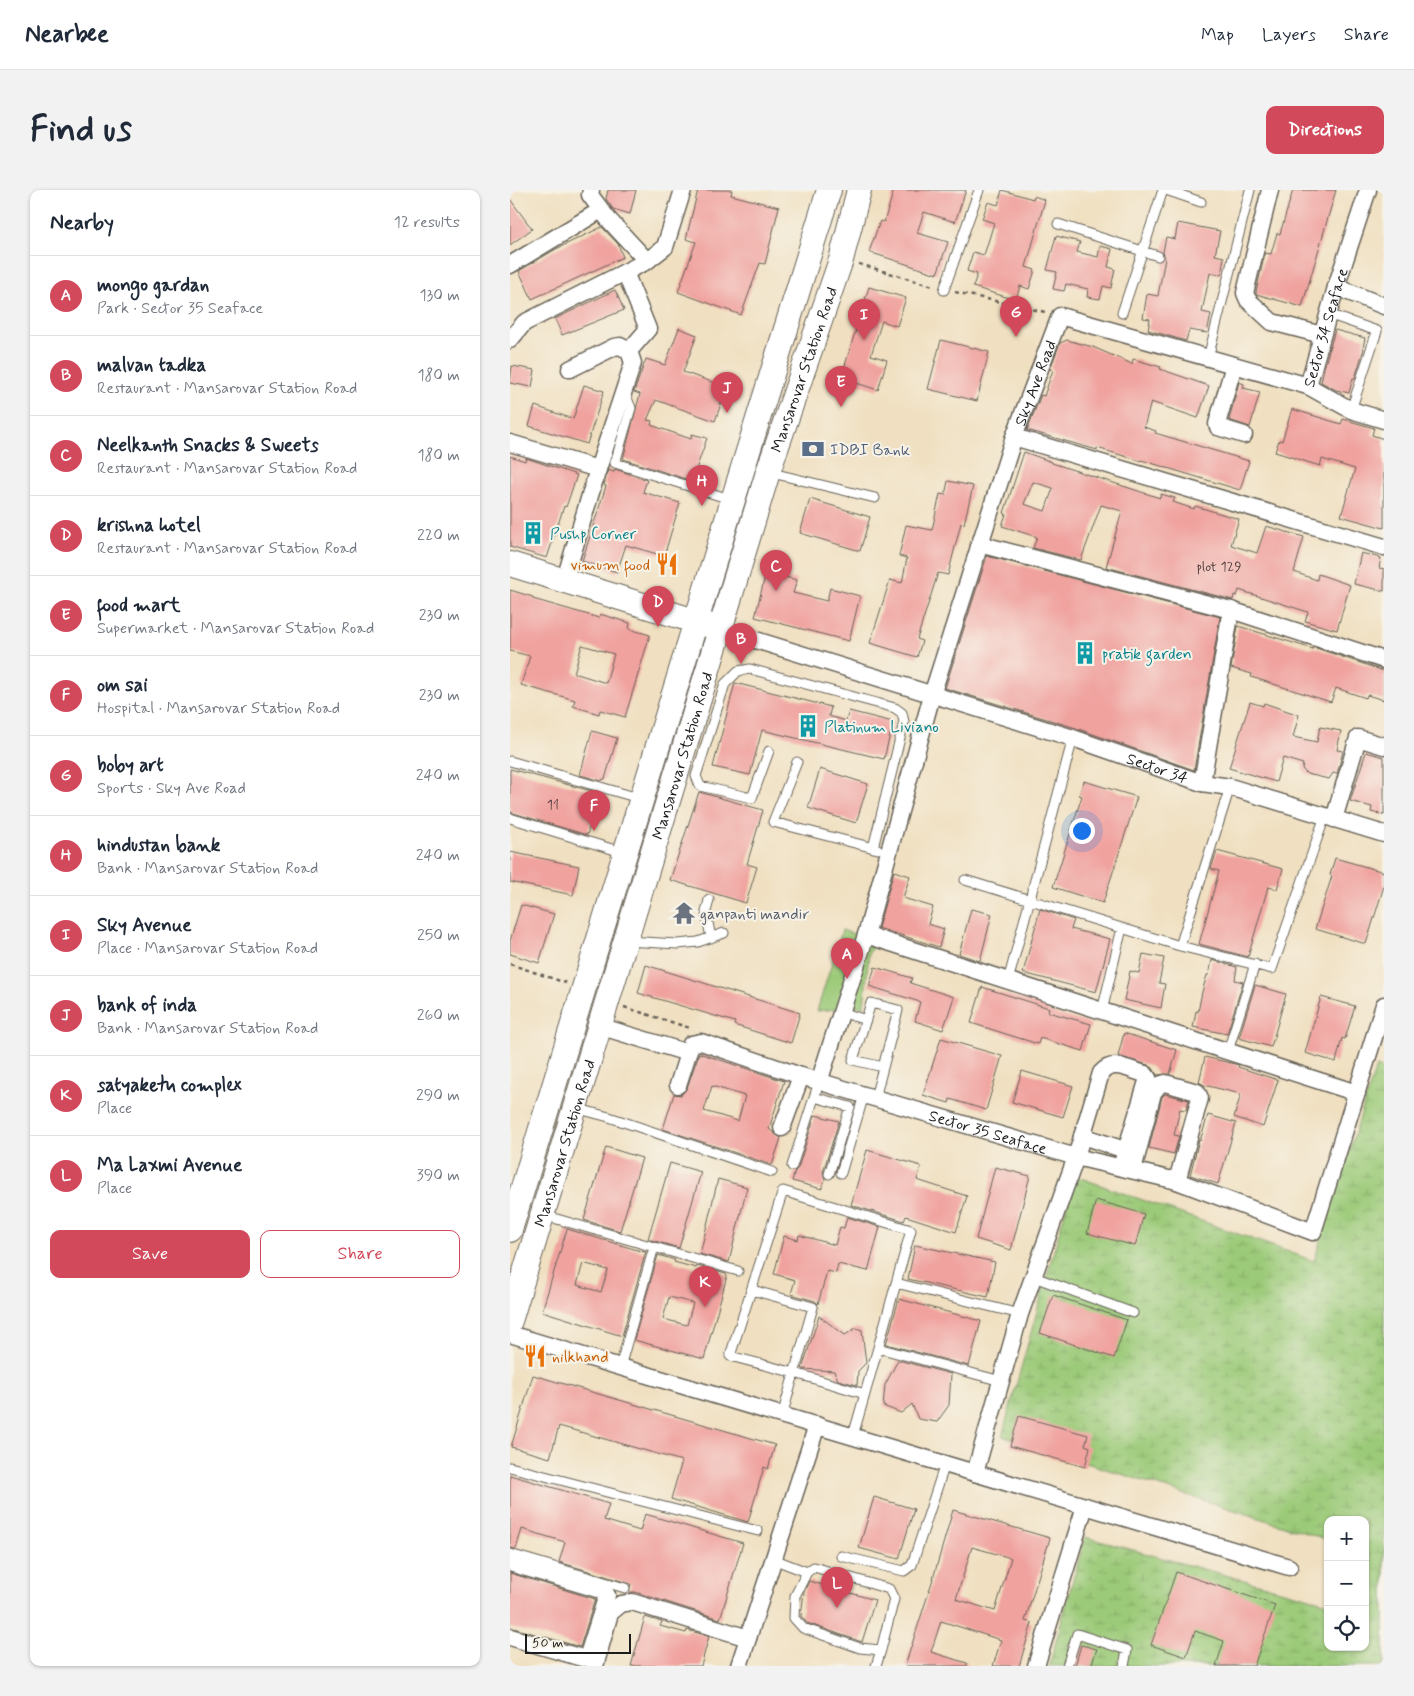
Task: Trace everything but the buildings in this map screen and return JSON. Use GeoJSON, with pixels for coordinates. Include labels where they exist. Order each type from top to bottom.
{"type":"FeatureCollection","features":[{"type":"Feature","properties":{"kind":"main road","name":"Mansarovar Station Road"},"geometry":{"type":"LineString","coordinates":[[510,1230],[733,500],[830,190]]}},
{"type":"Feature","properties":{"kind":"main road","name":"Mansarovar Station Road"},"geometry":{"type":"LineString","coordinates":[[510,1321],[768,472],[841,260],[859,190]]}},
{"type":"Feature","properties":{"kind":"main road"},"geometry":{"type":"LineString","coordinates":[[812,251],[841,260]]}},
{"type":"Feature","properties":{"kind":"main road"},"geometry":{"type":"LineString","coordinates":[[510,564],[720,629]]}},
{"type":"Feature","properties":{"kind":"main road"},"geometry":{"type":"LineString","coordinates":[[583,992],[607,1002]]}},
{"type":"Feature","properties":{"kind":"street"},"geometry":{"type":"LineString","coordinates":[[591,190],[590,195],[601,210],[647,262]]}},
{"type":"Feature","properties":{"kind":"street"},"geometry":{"type":"LineString","coordinates":[[510,340],[524,323],[647,262],[664,247],[683,190]]}},
{"type":"Feature","properties":{"kind":"street"},"geometry":{"type":"LineString","coordinates":[[1270,190],[1245,293],[1248,300],[1272,322],[1322,335]]}},
{"type":"Feature","properties":{"kind":"street","name":"Sector 34 Seaface"},"geometry":{"type":"LineString","coordinates":[[1368,190],[1336,287],[1308,386],[1351,410],[1384,420]]}},
{"type":"Feature","properties":{"kind":"street"},"geometry":{"type":"LineString","coordinates":[[510,265],[601,210]]}},
{"type":"Feature","properties":{"kind":"street"},"geometry":{"type":"LineString","coordinates":[[625,272],[648,329],[629,351]]}},
{"type":"Feature","properties":{"kind":"street"},"geometry":{"type":"LineString","coordinates":[[1336,287],[1384,306]]}},
{"type":"Feature","properties":{"kind":"street","name":"Sky Ave Road"},"geometry":{"type":"LineString","coordinates":[[932,694],[1014,437],[1060,316],[1308,386]]}},
{"type":"Feature","properties":{"kind":"street"},"geometry":{"type":"LineString","coordinates":[[564,582],[633,362],[629,351],[620,346],[614,347],[570,369]]}},
{"type":"Feature","properties":{"kind":"street"},"geometry":{"type":"LineString","coordinates":[[1234,365],[1217,424],[1218,427],[1244,435]]}},
{"type":"Feature","properties":{"kind":"street"},"geometry":{"type":"LineString","coordinates":[[1014,437],[1384,546]]}},
{"type":"Feature","properties":{"kind":"street"},"geometry":{"type":"LineString","coordinates":[[510,443],[598,469]]}},
{"type":"Feature","properties":{"kind":"street"},"geometry":{"type":"LineString","coordinates":[[979,544],[1231,610],[1384,660]]}},
{"type":"Feature","properties":{"kind":"street"},"geometry":{"type":"LineString","coordinates":[[1202,783],[1231,610]]}},
{"type":"Feature","properties":{"kind":"street","name":"Sector 34"},"geometry":{"type":"LineString","coordinates":[[720,629],[1073,738],[1202,783],[1230,787],[1384,834]]}},
{"type":"Feature","properties":{"kind":"street"},"geometry":{"type":"LineString","coordinates":[[816,1089],[866,935],[881,850],[932,694]]}},
{"type":"Feature","properties":{"kind":"street"},"geometry":{"type":"LineString","coordinates":[[1329,817],[1358,738],[1384,746]]}},
{"type":"Feature","properties":{"kind":"street"},"geometry":{"type":"LineString","coordinates":[[866,935],[1357,1093]]}},
{"type":"Feature","properties":{"kind":"street","name":"Sector 35 Seaface"},"geometry":{"type":"LineString","coordinates":[[688,1053],[691,1044],[701,1042],[801,1076],[816,1089],[861,1098],[1076,1157],[1176,1181],[1313,1232],[1384,1005]]}},
{"type":"Feature","properties":{"kind":"street"},"geometry":{"type":"LineString","coordinates":[[600,1026],[688,1053],[678,1085]]}},
{"type":"Feature","properties":{"kind":"street"},"geometry":{"type":"LineString","coordinates":[[975,1473],[1020,1314],[1076,1157],[1100,1074],[1112,1065],[1145,1074],[1148,1078],[1125,1150],[1127,1168]]}},
{"type":"Feature","properties":{"kind":"street"},"geometry":{"type":"LineString","coordinates":[[782,1128],[801,1076]]}},
{"type":"Feature","properties":{"kind":"street"},"geometry":{"type":"LineString","coordinates":[[1127,1168],[1154,1092],[1159,1085],[1165,1083],[1197,1092],[1200,1098],[1176,1181]]}},
{"type":"Feature","properties":{"kind":"street"},"geometry":{"type":"LineString","coordinates":[[1082,1136],[1125,1150]]}},
{"type":"Feature","properties":{"kind":"street"},"geometry":{"type":"LineString","coordinates":[[510,1334],[1289,1567]]}},
{"type":"Feature","properties":{"kind":"street"},"geometry":{"type":"LineString","coordinates":[[739,1666],[817,1425]]}},
{"type":"Feature","properties":{"kind":"street"},"geometry":{"type":"LineString","coordinates":[[1036,1666],[1085,1506]]}},
{"type":"Feature","properties":{"kind":"street"},"geometry":{"type":"LineString","coordinates":[[510,1563],[604,1591],[607,1595],[587,1658],[510,1637]]}},
{"type":"Feature","properties":{"kind":"street"},"geometry":{"type":"LineString","coordinates":[[595,1666],[610,1613],[621,1604],[632,1602],[748,1638]]}},
{"type":"Feature","properties":{"kind":"lane"},"geometry":{"type":"LineString","coordinates":[[944,290],[979,190]]}},
{"type":"Feature","properties":{"kind":"lane"},"geometry":{"type":"LineString","coordinates":[[1122,312],[1164,190],[1176,192],[1201,202]]}},
{"type":"Feature","properties":{"kind":"lane"},"geometry":{"type":"LineString","coordinates":[[1208,358],[1250,190]]}},
{"type":"Feature","properties":{"kind":"lane"},"geometry":{"type":"LineString","coordinates":[[1058,224],[1158,256]]}},
{"type":"Feature","properties":{"kind":"lane"},"geometry":{"type":"LineString","coordinates":[[1328,314],[1377,331],[1351,410]]}},
{"type":"Feature","properties":{"kind":"lane"},"geometry":{"type":"LineString","coordinates":[[624,390],[631,408],[614,463],[733,500]]}},
{"type":"Feature","properties":{"kind":"lane"},"geometry":{"type":"LineString","coordinates":[[768,472],[875,498]]}},
{"type":"Feature","properties":{"kind":"lane"},"geometry":{"type":"LineString","coordinates":[[768,751],[752,798],[700,786],[696,776],[724,684],[738,671],[750,669],[895,708],[902,713],[904,722],[881,850],[773,822],[797,762]]}},
{"type":"Feature","properties":{"kind":"lane"},"geometry":{"type":"LineString","coordinates":[[1008,980],[1073,738]]}},
{"type":"Feature","properties":{"kind":"lane"},"geometry":{"type":"LineString","coordinates":[[510,761],[642,799]]}},
{"type":"Feature","properties":{"kind":"lane"},"geometry":{"type":"LineString","coordinates":[[1180,946],[1230,787]]}},
{"type":"Feature","properties":{"kind":"lane"},"geometry":{"type":"LineString","coordinates":[[965,880],[1180,946],[1272,969],[1329,817]]}},
{"type":"Feature","properties":{"kind":"lane"},"geometry":{"type":"LineString","coordinates":[[510,818],[625,853]]}},
{"type":"Feature","properties":{"kind":"lane"},"geometry":{"type":"LineString","coordinates":[[709,900],[706,912],[711,938]]}},
{"type":"Feature","properties":{"kind":"lane"},"geometry":{"type":"LineString","coordinates":[[1102,1011],[1122,928]]}},
{"type":"Feature","properties":{"kind":"lane"},"geometry":{"type":"LineString","coordinates":[[626,941],[678,944],[698,942],[724,933]]}},
{"type":"Feature","properties":{"kind":"lane"},"geometry":{"type":"LineString","coordinates":[[1228,1051],[1255,964]]}},
{"type":"Feature","properties":{"kind":"lane"},"geometry":{"type":"LineString","coordinates":[[829,1174],[861,1098],[883,1068],[898,1010],[871,1003],[853,1060],[883,1068]]}},
{"type":"Feature","properties":{"kind":"lane"},"geometry":{"type":"LineString","coordinates":[[841,1012],[866,1020]]}},
{"type":"Feature","properties":{"kind":"lane"},"geometry":{"type":"LineString","coordinates":[[792,1166],[816,1089]]}},
{"type":"Feature","properties":{"kind":"lane"},"geometry":{"type":"LineString","coordinates":[[841,1172],[861,1098]]}},
{"type":"Feature","properties":{"kind":"lane"},"geometry":{"type":"LineString","coordinates":[[575,1108],[609,1117],[772,1172]]}},
{"type":"Feature","properties":{"kind":"lane"},"geometry":{"type":"LineString","coordinates":[[853,1436],[865,1394],[878,1348],[911,1230],[784,1191],[730,1356],[794,1372],[865,1394]]}},
{"type":"Feature","properties":{"kind":"lane"},"geometry":{"type":"LineString","coordinates":[[542,1215],[738,1271]]}},
{"type":"Feature","properties":{"kind":"lane"},"geometry":{"type":"LineString","coordinates":[[620,1367],[654,1247]]}},
{"type":"Feature","properties":{"kind":"lane"},"geometry":{"type":"LineString","coordinates":[[1034,1277],[1132,1312]]}},
{"type":"Feature","properties":{"kind":"lane"},"geometry":{"type":"LineString","coordinates":[[896,1283],[1020,1314]]}},
{"type":"Feature","properties":{"kind":"lane"},"geometry":{"type":"LineString","coordinates":[[752,1290],[813,1307],[782,1416]]}},
{"type":"Feature","properties":{"kind":"lane"},"geometry":{"type":"LineString","coordinates":[[878,1348],[1001,1381]]}},
{"type":"Feature","properties":{"kind":"lane"},"geometry":{"type":"LineString","coordinates":[[841,1556],[904,1571],[912,1564],[945,1464]]}},
{"type":"Feature","properties":{"kind":"lane"},"geometry":{"type":"LineString","coordinates":[[510,1468],[758,1531]]}},
{"type":"Feature","properties":{"kind":"lane"},"geometry":{"type":"LineString","coordinates":[[510,1554],[625,1588]]}},
{"type":"Feature","properties":{"kind":"lane"},"geometry":{"type":"LineString","coordinates":[[773,1559],[807,1572]]}},
{"type":"Feature","properties":{"kind":"lane"},"geometry":{"type":"LineString","coordinates":[[876,1666],[881,1650],[894,1600],[889,1589],[814,1568],[807,1572],[795,1596],[794,1618],[803,1628],[860,1648],[881,1650]]}},
{"type":"Feature","properties":{"kind":"lane"},"geometry":{"type":"LineString","coordinates":[[1067,1666],[1077,1634],[1128,1650],[1124,1666]]}},
{"type":"Feature","properties":{"kind":"path"},"geometry":{"type":"LineString","coordinates":[[510,964],[583,992]]}},
{"type":"Feature","properties":{"kind":"green space"},"geometry":{"type":"Polygon","coordinates":[[[842,930],[879,943],[869,952],[864,1006],[817,1011],[842,930]]]}},
{"type":"Feature","properties":{"kind":"green space"},"geometry":{"type":"Polygon","coordinates":[[[1376,1067],[1384,1069],[1384,1666],[1049,1666],[1085,1537],[1324,1602],[1324,1651],[1369,1651],[1369,1516],[1324,1516],[1324,1539],[1002,1436],[1075,1176],[1314,1261],[1376,1067]]]}},
{"type":"Feature","properties":{"kind":"place","name":"boby art"},"geometry":{"type":"Point","coordinates":[1016,337]}},
{"type":"Feature","properties":{"kind":"place","name":"Sky Avenue"},"geometry":{"type":"Point","coordinates":[864,340]}},
{"type":"Feature","properties":{"kind":"place","name":"food mart"},"geometry":{"type":"Point","coordinates":[841,407]}},
{"type":"Feature","properties":{"kind":"place","name":"bank of inda"},"geometry":{"type":"Point","coordinates":[727,413]}},
{"type":"Feature","properties":{"kind":"place","name":"IDBI Bank"},"geometry":{"type":"Point","coordinates":[813,449]}},
{"type":"Feature","properties":{"kind":"place","name":"hindustan bank"},"geometry":{"type":"Point","coordinates":[702,506]}},
{"type":"Feature","properties":{"kind":"place","name":"Pushp Corner"},"geometry":{"type":"Point","coordinates":[533,533]}},
{"type":"Feature","properties":{"kind":"place","name":"vimum food"},"geometry":{"type":"Point","coordinates":[667,564]}},
{"type":"Feature","properties":{"kind":"place","name":"Neelkanth Snacks & Sweets"},"geometry":{"type":"Point","coordinates":[776,591]}},
{"type":"Feature","properties":{"kind":"place","name":"krishna hotel"},"geometry":{"type":"Point","coordinates":[658,627]}},
{"type":"Feature","properties":{"kind":"place","name":"pratik garden"},"geometry":{"type":"Point","coordinates":[1085,653]}},
{"type":"Feature","properties":{"kind":"place","name":"malvan tadka"},"geometry":{"type":"Point","coordinates":[741,664]}},
{"type":"Feature","properties":{"kind":"place","name":"Platinum Liviano"},"geometry":{"type":"Point","coordinates":[808,726]}},
{"type":"Feature","properties":{"kind":"place","name":"om sai"},"geometry":{"type":"Point","coordinates":[594,831]}},
{"type":"Feature","properties":{"kind":"place","name":"ganpanti mandir"},"geometry":{"type":"Point","coordinates":[684,913]}},
{"type":"Feature","properties":{"kind":"place","name":"mongo gardan"},"geometry":{"type":"Point","coordinates":[847,979]}},
{"type":"Feature","properties":{"kind":"place","name":"satyaketu complex"},"geometry":{"type":"Point","coordinates":[705,1307]}},
{"type":"Feature","properties":{"kind":"place","name":"nilkhand"},"geometry":{"type":"Point","coordinates":[535,1356]}},
{"type":"Feature","properties":{"kind":"place","name":"Ma Laxmi Avenue"},"geometry":{"type":"Point","coordinates":[837,1608]}}]}
